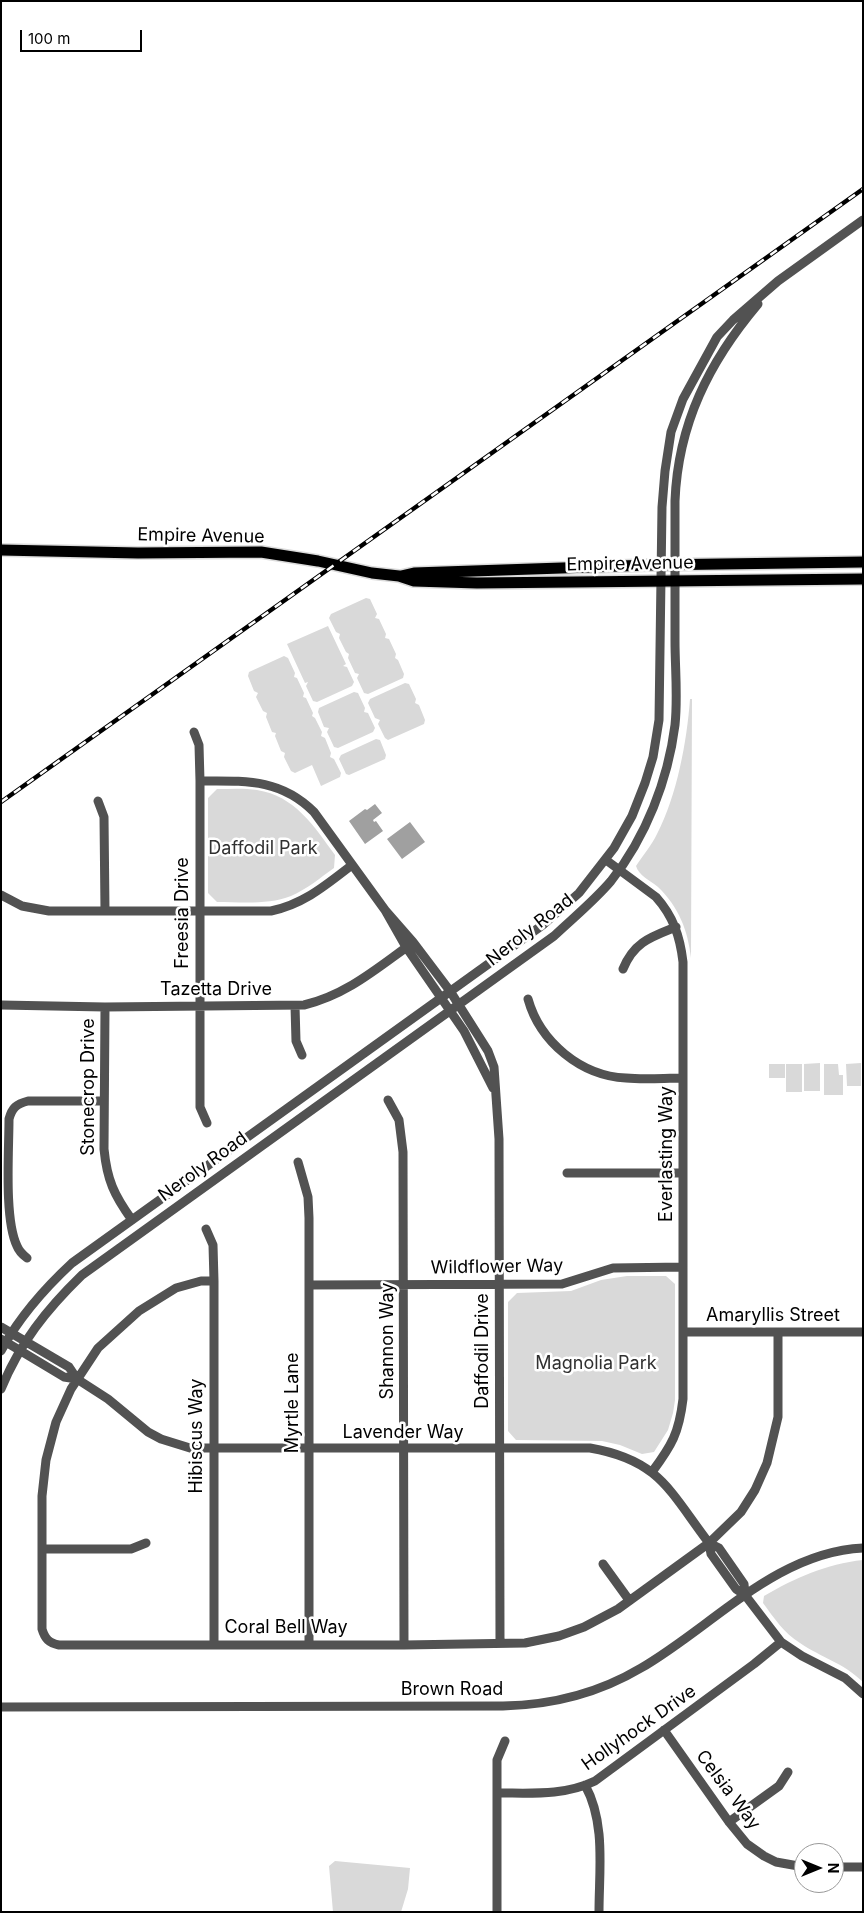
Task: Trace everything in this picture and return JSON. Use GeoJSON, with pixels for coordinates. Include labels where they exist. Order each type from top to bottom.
{"type":"FeatureCollection","features":[{"type":"Feature","properties":{"kind":"main road","name":"Empire Avenue"},"geometry":{"type":"LineString","coordinates":[[1,550],[138,553],[261,552],[318,561],[372,573],[399,576],[414,581],[477,583],[863,579]]}},
{"type":"Feature","properties":{"kind":"main road","name":"Empire Avenue"},"geometry":{"type":"LineString","coordinates":[[399,576],[414,573],[481,570],[675,564],[863,562]]}},
{"type":"Feature","properties":{"kind":"main road"},"geometry":{"type":"LineString","coordinates":[[477,583],[481,570]]}},
{"type":"Feature","properties":{"kind":"street","name":"Neroly Road"},"geometry":{"type":"LineString","coordinates":[[3,1344],[44,1289],[72,1263],[552,918],[578,893],[606,860],[632,816],[653,757],[659,720],[665,471],[671,432],[683,399],[717,337],[733,320],[778,281],[863,220]]}},
{"type":"Feature","properties":{"kind":"street","name":"Neroly Road"},"geometry":{"type":"LineString","coordinates":[[1,1389],[19,1350],[56,1300],[82,1275],[554,936],[589,904],[619,869],[646,823],[658,796],[672,742],[675,722],[676,472],[681,449],[690,417],[701,389],[713,367],[737,329],[778,281]]}},
{"type":"Feature","properties":{"kind":"street"},"geometry":{"type":"LineString","coordinates":[[671,432],[676,437],[681,449]]}},
{"type":"Feature","properties":{"kind":"street","name":"Freesia Drive"},"geometry":{"type":"LineString","coordinates":[[194,732],[199,745],[200,780],[200,1107],[207,1123]]}},
{"type":"Feature","properties":{"kind":"street","name":"Daffodil Drive"},"geometry":{"type":"LineString","coordinates":[[200,780],[234,780],[265,783],[278,787],[305,803],[314,812],[410,945],[450,991],[488,1051],[494,1067],[499,1130],[500,1643]]}},
{"type":"Feature","properties":{"kind":"street"},"geometry":{"type":"LineString","coordinates":[[98,801],[104,816],[105,911]]}},
{"type":"Feature","properties":{"kind":"street","name":"Everlasting Way"},"geometry":{"type":"LineString","coordinates":[[606,860],[656,897],[670,915],[681,943],[683,962],[683,1399],[681,1415],[671,1446],[652,1472]]}},
{"type":"Feature","properties":{"kind":"street"},"geometry":{"type":"LineString","coordinates":[[1,895],[22,906],[40,910],[270,910],[294,905],[352,865]]}},
{"type":"Feature","properties":{"kind":"street"},"geometry":{"type":"LineString","coordinates":[[624,969],[629,955],[636,947],[646,940],[676,927]]}},
{"type":"Feature","properties":{"kind":"street","name":"Daffodil Drive"},"geometry":{"type":"LineString","coordinates":[[410,945],[440,998],[473,1045],[495,1090]]}},
{"type":"Feature","properties":{"kind":"street","name":"Tazetta Drive"},"geometry":{"type":"LineString","coordinates":[[1,1005],[105,1007],[295,1006],[321,1001],[348,989],[410,945]]}},
{"type":"Feature","properties":{"kind":"street"},"geometry":{"type":"LineString","coordinates":[[528,999],[533,1016],[549,1040],[569,1058],[588,1069],[624,1078],[683,1078]]}},
{"type":"Feature","properties":{"kind":"street"},"geometry":{"type":"LineString","coordinates":[[295,1006],[296,1041],[302,1055]]}},
{"type":"Feature","properties":{"kind":"street","name":"Stonecrop Drive"},"geometry":{"type":"LineString","coordinates":[[105,1007],[104,1101],[106,1166],[113,1191],[132,1220]]}},
{"type":"Feature","properties":{"kind":"street","name":"Shannon Way"},"geometry":{"type":"LineString","coordinates":[[388,1100],[399,1120],[403,1152],[404,1645]]}},
{"type":"Feature","properties":{"kind":"street"},"geometry":{"type":"LineString","coordinates":[[27,1258],[17,1248],[10,1210],[9,1119],[12,1109],[19,1103],[28,1101],[104,1101]]}},
{"type":"Feature","properties":{"kind":"street","name":"Myrtle Lane"},"geometry":{"type":"LineString","coordinates":[[298,1162],[308,1196],[309,1645]]}},
{"type":"Feature","properties":{"kind":"street"},"geometry":{"type":"LineString","coordinates":[[567,1173],[683,1172]]}},
{"type":"Feature","properties":{"kind":"street","name":"Hibiscus Way"},"geometry":{"type":"LineString","coordinates":[[206,1229],[213,1245],[214,1281],[214,1644]]}},
{"type":"Feature","properties":{"kind":"street","name":"Wildflower Way"},"geometry":{"type":"LineString","coordinates":[[309,1285],[562,1284],[613,1268],[684,1267]]}},
{"type":"Feature","properties":{"kind":"street","name":"Coral Bell Way"},"geometry":{"type":"LineString","coordinates":[[214,1281],[201,1281],[176,1288],[139,1311],[98,1348],[84,1367],[60,1410],[46,1460],[42,1496],[42,1629],[44,1637],[51,1643],[59,1645],[525,1643],[559,1636],[584,1627],[618,1609],[709,1543],[741,1512],[755,1490],[767,1463],[778,1417],[778,1332]]}},
{"type":"Feature","properties":{"kind":"street"},"geometry":{"type":"LineString","coordinates":[[1,1328],[69,1367],[78,1379]]}},
{"type":"Feature","properties":{"kind":"street","name":"Amaryllis Street"},"geometry":{"type":"LineString","coordinates":[[684,1332],[863,1332]]}},
{"type":"Feature","properties":{"kind":"street"},"geometry":{"type":"LineString","coordinates":[[3,1344],[19,1350],[64,1377],[78,1379]]}},
{"type":"Feature","properties":{"kind":"street","name":"Lavender Way"},"geometry":{"type":"LineString","coordinates":[[78,1379],[108,1399],[134,1422],[161,1439],[190,1448],[590,1448],[612,1452],[628,1458],[660,1478],[709,1543],[711,1554],[736,1589],[745,1595],[781,1642],[802,1656],[845,1678],[863,1694]]}},
{"type":"Feature","properties":{"kind":"street"},"geometry":{"type":"LineString","coordinates":[[42,1549],[131,1549],[146,1543]]}},
{"type":"Feature","properties":{"kind":"street","name":"Brown Road"},"geometry":{"type":"LineString","coordinates":[[1,1707],[524,1706],[565,1699],[595,1690],[641,1668],[774,1575],[808,1560],[863,1548]]}},
{"type":"Feature","properties":{"kind":"street"},"geometry":{"type":"LineString","coordinates":[[603,1564],[629,1600]]}},
{"type":"Feature","properties":{"kind":"street","name":"Hollyhock Drive"},"geometry":{"type":"LineString","coordinates":[[498,1794],[556,1793],[595,1781],[781,1642]]}},
{"type":"Feature","properties":{"kind":"street","name":"Celsia Way"},"geometry":{"type":"LineString","coordinates":[[664,1730],[729,1822],[747,1844],[776,1862],[794,1865]]}},
{"type":"Feature","properties":{"kind":"street"},"geometry":{"type":"LineString","coordinates":[[498,1912],[497,1760],[505,1742]]}},
{"type":"Feature","properties":{"kind":"street"},"geometry":{"type":"LineString","coordinates":[[729,1822],[779,1786],[788,1772]]}},
{"type":"Feature","properties":{"kind":"street"},"geometry":{"type":"LineString","coordinates":[[585,1785],[594,1804],[599,1833],[599,1912]]}},
{"type":"Feature","properties":{"kind":"street"},"geometry":{"type":"LineString","coordinates":[[844,1867],[863,1867]]}},
{"type":"Feature","properties":{"kind":"green space"},"geometry":{"type":"Polygon","coordinates":[[[366,598],[370,599],[377,614],[375,618],[379,619],[386,634],[385,638],[389,639],[396,654],[395,658],[398,660],[404,674],[403,678],[368,694],[364,693],[357,678],[359,674],[355,673],[348,658],[349,654],[339,638],[340,634],[336,632],[329,618],[331,614],[366,598]]]}},
{"type":"Feature","properties":{"kind":"green space"},"geometry":{"type":"Polygon","coordinates":[[[328,626],[346,664],[343,666],[347,667],[354,682],[352,686],[317,702],[313,701],[306,686],[308,682],[305,683],[287,644],[328,626]]]}},
{"type":"Feature","properties":{"kind":"green space"},"geometry":{"type":"Polygon","coordinates":[[[284,656],[288,658],[295,673],[294,677],[297,678],[304,693],[303,697],[306,698],[313,713],[312,716],[322,732],[321,736],[325,738],[331,753],[330,757],[334,759],[341,773],[340,777],[321,786],[312,765],[295,773],[291,771],[284,757],[285,753],[281,751],[275,736],[276,733],[272,732],[266,717],[267,713],[263,711],[256,697],[258,693],[254,691],[248,676],[249,672],[284,656]]]}},
{"type":"Feature","properties":{"kind":"green space"},"geometry":{"type":"Polygon","coordinates":[[[405,683],[409,684],[416,699],[415,703],[419,705],[425,720],[424,724],[388,740],[378,724],[380,720],[375,718],[368,703],[370,699],[405,683]]]}},
{"type":"Feature","properties":{"kind":"green space"},"geometry":{"type":"Polygon","coordinates":[[[354,692],[358,693],[365,708],[364,712],[368,713],[375,728],[373,732],[338,748],[334,747],[327,732],[329,728],[324,727],[318,712],[319,708],[354,692]]]}},
{"type":"Feature","properties":{"kind":"green space"},"geometry":{"type":"Polygon","coordinates":[[[690,699],[692,699],[691,958],[688,938],[677,911],[658,887],[642,875],[636,866],[655,838],[670,803],[684,750],[690,699]]]}},
{"type":"Feature","properties":{"kind":"green space"},"geometry":{"type":"Polygon","coordinates":[[[376,739],[380,740],[386,755],[385,759],[349,775],[346,774],[339,759],[341,755],[376,739]]]}},
{"type":"Feature","properties":{"kind":"green space","name":"Daffodil Park"},"geometry":{"type":"Polygon","coordinates":[[[217,789],[257,790],[270,793],[293,806],[311,823],[335,855],[334,868],[302,890],[282,899],[255,902],[217,902],[208,893],[208,798],[217,789]]]}},
{"type":"Feature","properties":{"kind":"green space"},"geometry":{"type":"Polygon","coordinates":[[[820,1063],[820,1091],[804,1091],[804,1064],[820,1063]]]}},
{"type":"Feature","properties":{"kind":"green space"},"geometry":{"type":"Polygon","coordinates":[[[861,1063],[861,1086],[847,1086],[846,1064],[861,1063]]]}},
{"type":"Feature","properties":{"kind":"green space"},"geometry":{"type":"Polygon","coordinates":[[[769,1064],[785,1064],[785,1078],[769,1078],[769,1064]]]}},
{"type":"Feature","properties":{"kind":"green space"},"geometry":{"type":"Polygon","coordinates":[[[786,1064],[802,1064],[802,1092],[786,1092],[786,1064]]]}},
{"type":"Feature","properties":{"kind":"green space"},"geometry":{"type":"Polygon","coordinates":[[[824,1064],[838,1064],[839,1075],[843,1075],[843,1095],[824,1095],[824,1064]]]}},
{"type":"Feature","properties":{"kind":"green space","name":"Magnolia Park"},"geometry":{"type":"Polygon","coordinates":[[[627,1276],[666,1276],[675,1284],[675,1400],[668,1430],[654,1452],[642,1454],[620,1445],[602,1441],[516,1440],[508,1431],[508,1302],[517,1293],[571,1291],[601,1280],[627,1276]]]}},
{"type":"Feature","properties":{"kind":"green space"},"geometry":{"type":"Polygon","coordinates":[[[863,1560],[863,1682],[840,1665],[794,1639],[763,1603],[764,1596],[787,1583],[824,1568],[863,1560]]]}},
{"type":"Feature","properties":{"kind":"green space"},"geometry":{"type":"Polygon","coordinates":[[[335,1861],[410,1868],[408,1889],[401,1912],[333,1912],[329,1866],[335,1861]]]}},
{"type":"Feature","properties":{"kind":"shaded area"},"geometry":{"type":"Polygon","coordinates":[[[375,804],[382,813],[373,820],[374,822],[376,821],[383,831],[365,844],[349,821],[375,804]]]}},
{"type":"Feature","properties":{"kind":"shaded area"},"geometry":{"type":"Polygon","coordinates":[[[410,822],[425,842],[402,859],[387,839],[410,822]]]}},
{"type":"Feature","properties":{"kind":"railway"},"geometry":{"type":"LineString","coordinates":[[1,802],[863,189]]}}]}
